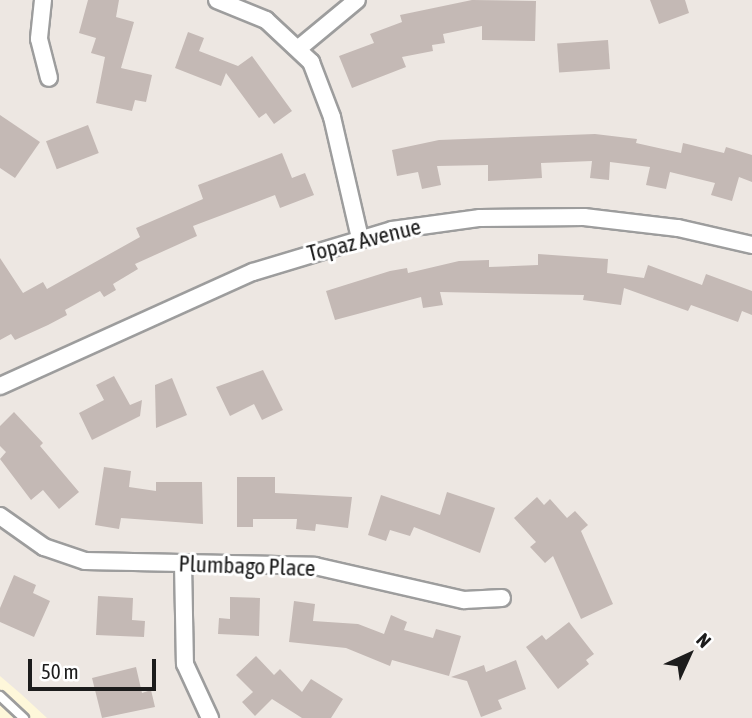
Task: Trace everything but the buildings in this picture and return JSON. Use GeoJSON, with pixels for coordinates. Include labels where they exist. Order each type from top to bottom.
{"type":"FeatureCollection","features":[{"type":"Feature","properties":{"kind":"street"},"geometry":{"type":"LineString","coordinates":[[43,0],[39,39],[49,78]]}},
{"type":"Feature","properties":{"kind":"street"},"geometry":{"type":"LineString","coordinates":[[217,0],[266,20],[299,48],[327,96],[360,238]]}},
{"type":"Feature","properties":{"kind":"street"},"geometry":{"type":"LineString","coordinates":[[299,48],[357,0]]}},
{"type":"Feature","properties":{"kind":"street","name":"Topaz Avenue"},"geometry":{"type":"LineString","coordinates":[[0,386],[233,280],[360,238],[458,220],[551,216],[650,224],[752,245]]}},
{"type":"Feature","properties":{"kind":"street","name":"Plumbago Place"},"geometry":{"type":"LineString","coordinates":[[0,516],[26,537],[64,555],[109,563],[315,566],[464,600],[502,598]]}},
{"type":"Feature","properties":{"kind":"street"},"geometry":{"type":"LineString","coordinates":[[183,564],[186,664],[210,718]]}},
{"type":"Feature","properties":{"kind":"lane"},"geometry":{"type":"LineString","coordinates":[[0,696],[24,718]]}},
{"type":"Feature","properties":{"kind":"shaded area"},"geometry":{"type":"Polygon","coordinates":[[[0,676],[21,694],[47,718],[0,718],[0,676]]]}}]}
